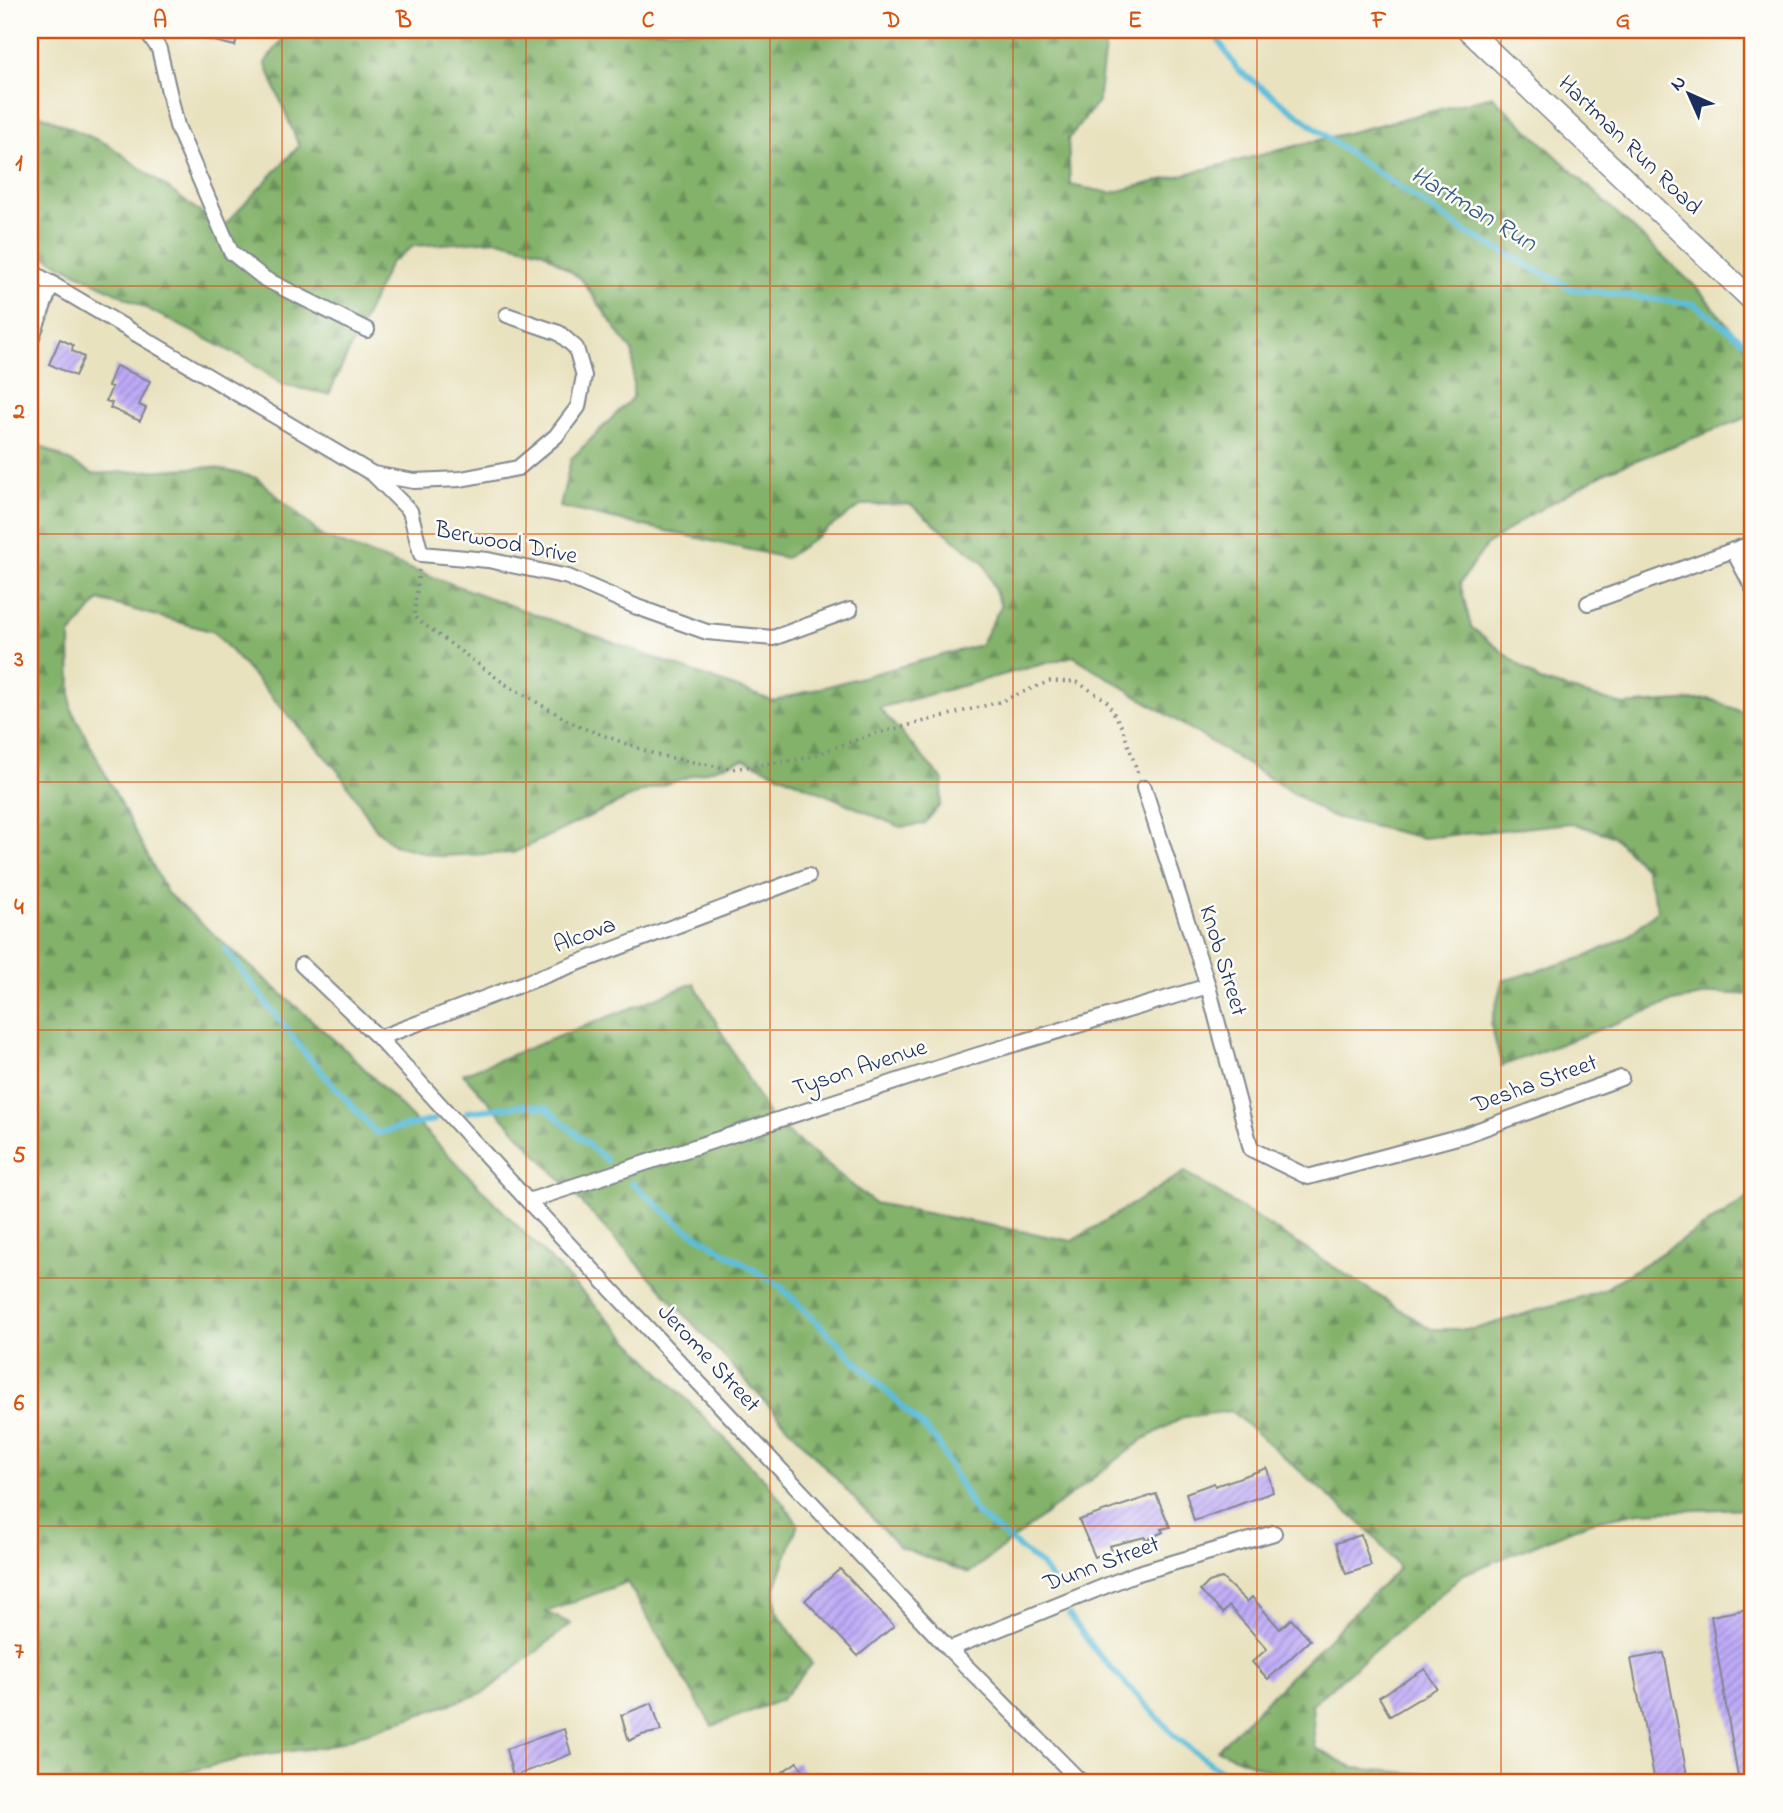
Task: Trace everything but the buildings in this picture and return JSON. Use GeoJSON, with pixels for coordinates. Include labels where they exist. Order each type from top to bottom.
{"type":"FeatureCollection","features":[{"type":"Feature","properties":{"kind":"main road","name":"Hartman Run Road"},"geometry":{"type":"LineString","coordinates":[[1468,30],[1753,302]]}},
{"type":"Feature","properties":{"kind":"street"},"geometry":{"type":"LineString","coordinates":[[146,30],[159,49],[177,126],[231,252],[265,278],[367,330]]}},
{"type":"Feature","properties":{"kind":"street","name":"Berwood Drive"},"geometry":{"type":"LineString","coordinates":[[30,271],[373,474],[410,512],[421,554],[488,560],[568,577],[637,607],[707,632],[773,638],[850,610]]}},
{"type":"Feature","properties":{"kind":"street"},"geometry":{"type":"LineString","coordinates":[[30,342],[52,283]]}},
{"type":"Feature","properties":{"kind":"street"},"geometry":{"type":"LineString","coordinates":[[373,474],[414,481],[461,479],[517,468],[556,436],[578,407],[584,376],[576,348],[559,333],[507,315]]}},
{"type":"Feature","properties":{"kind":"street"},"geometry":{"type":"LineString","coordinates":[[1588,603],[1753,543]]}},
{"type":"Feature","properties":{"kind":"street"},"geometry":{"type":"LineString","coordinates":[[1733,550],[1753,588]]}},
{"type":"Feature","properties":{"kind":"street","name":"Knob Street"},"geometry":{"type":"LineString","coordinates":[[1144,788],[1208,986],[1251,1149]]}},
{"type":"Feature","properties":{"kind":"street","name":"Alcova"},"geometry":{"type":"LineString","coordinates":[[379,1038],[808,876]]}},
{"type":"Feature","properties":{"kind":"street","name":"Jerome Street"},"geometry":{"type":"LineString","coordinates":[[302,965],[379,1038],[528,1201],[949,1649],[1082,1783]]}},
{"type":"Feature","properties":{"kind":"street","name":"Tyson Avenue"},"geometry":{"type":"LineString","coordinates":[[528,1201],[978,1055],[1208,986]]}},
{"type":"Feature","properties":{"kind":"street","name":"Desha Street"},"geometry":{"type":"LineString","coordinates":[[1251,1149],[1308,1177],[1465,1135],[1621,1078]]}},
{"type":"Feature","properties":{"kind":"street","name":"Dunn Street"},"geometry":{"type":"LineString","coordinates":[[949,1649],[1135,1574],[1275,1533]]}},
{"type":"Feature","properties":{"kind":"path"},"geometry":{"type":"LineString","coordinates":[[421,554],[414,617],[505,684],[578,726],[657,755],[732,769],[807,758],[867,736],[999,702],[1050,681],[1077,682],[1105,699],[1122,727],[1144,788]]}},
{"type":"Feature","properties":{"kind":"green space"},"geometry":{"type":"Polygon","coordinates":[[[289,30],[1096,30],[1106,39],[1098,102],[1068,139],[1070,185],[1111,193],[1492,96],[1700,291],[1753,356],[1753,415],[1608,471],[1525,518],[1486,546],[1460,583],[1471,627],[1540,681],[1623,705],[1710,699],[1753,719],[1753,995],[1715,993],[1669,1003],[1502,1066],[1491,1025],[1502,981],[1585,957],[1626,938],[1658,910],[1645,868],[1613,836],[1571,823],[1423,838],[1330,816],[1073,656],[879,708],[943,780],[940,805],[924,824],[900,827],[744,759],[641,792],[513,853],[438,856],[394,845],[376,829],[339,772],[214,632],[99,600],[70,635],[71,708],[167,893],[350,1054],[767,1482],[798,1524],[775,1588],[776,1610],[812,1664],[781,1700],[712,1726],[627,1582],[546,1612],[571,1624],[485,1692],[325,1747],[257,1755],[139,1783],[30,1783],[30,440],[93,474],[212,467],[257,478],[323,537],[773,701],[980,645],[1001,606],[984,563],[910,504],[862,505],[786,558],[560,507],[571,459],[633,397],[633,353],[581,279],[542,251],[498,240],[414,246],[390,263],[329,394],[283,385],[244,358],[30,249],[30,110],[109,145],[222,228],[299,146],[265,63],[289,30]]]}},
{"type":"Feature","properties":{"kind":"green space"},"geometry":{"type":"Polygon","coordinates":[[[694,983],[770,1118],[874,1203],[1072,1241],[1185,1172],[1431,1329],[1475,1329],[1603,1290],[1753,1195],[1753,1508],[1640,1512],[1590,1522],[1464,1574],[1312,1704],[1315,1748],[1354,1768],[1443,1776],[1453,1783],[1301,1783],[1217,1750],[1399,1568],[1371,1533],[1231,1411],[1184,1417],[1144,1439],[969,1573],[899,1547],[463,1074],[694,983]]]}},
{"type":"Feature","properties":{"kind":"waterway","name":"Hartman Run"},"geometry":{"type":"LineString","coordinates":[[1212,30],[1237,69],[1346,151],[1464,231],[1572,289],[1694,304],[1753,348]]}},
{"type":"Feature","properties":{"kind":"waterway"},"geometry":{"type":"LineString","coordinates":[[225,949],[305,1053],[376,1133],[434,1120]]}},
{"type":"Feature","properties":{"kind":"waterway"},"geometry":{"type":"LineString","coordinates":[[467,1112],[524,1105],[546,1108],[606,1160]]}},
{"type":"Feature","properties":{"kind":"waterway"},"geometry":{"type":"LineString","coordinates":[[632,1183],[682,1226],[780,1286],[936,1440],[975,1512],[1041,1565],[1057,1587]]}},
{"type":"Feature","properties":{"kind":"waterway"},"geometry":{"type":"LineString","coordinates":[[1069,1615],[1098,1654],[1178,1739],[1237,1783]]}}]}
